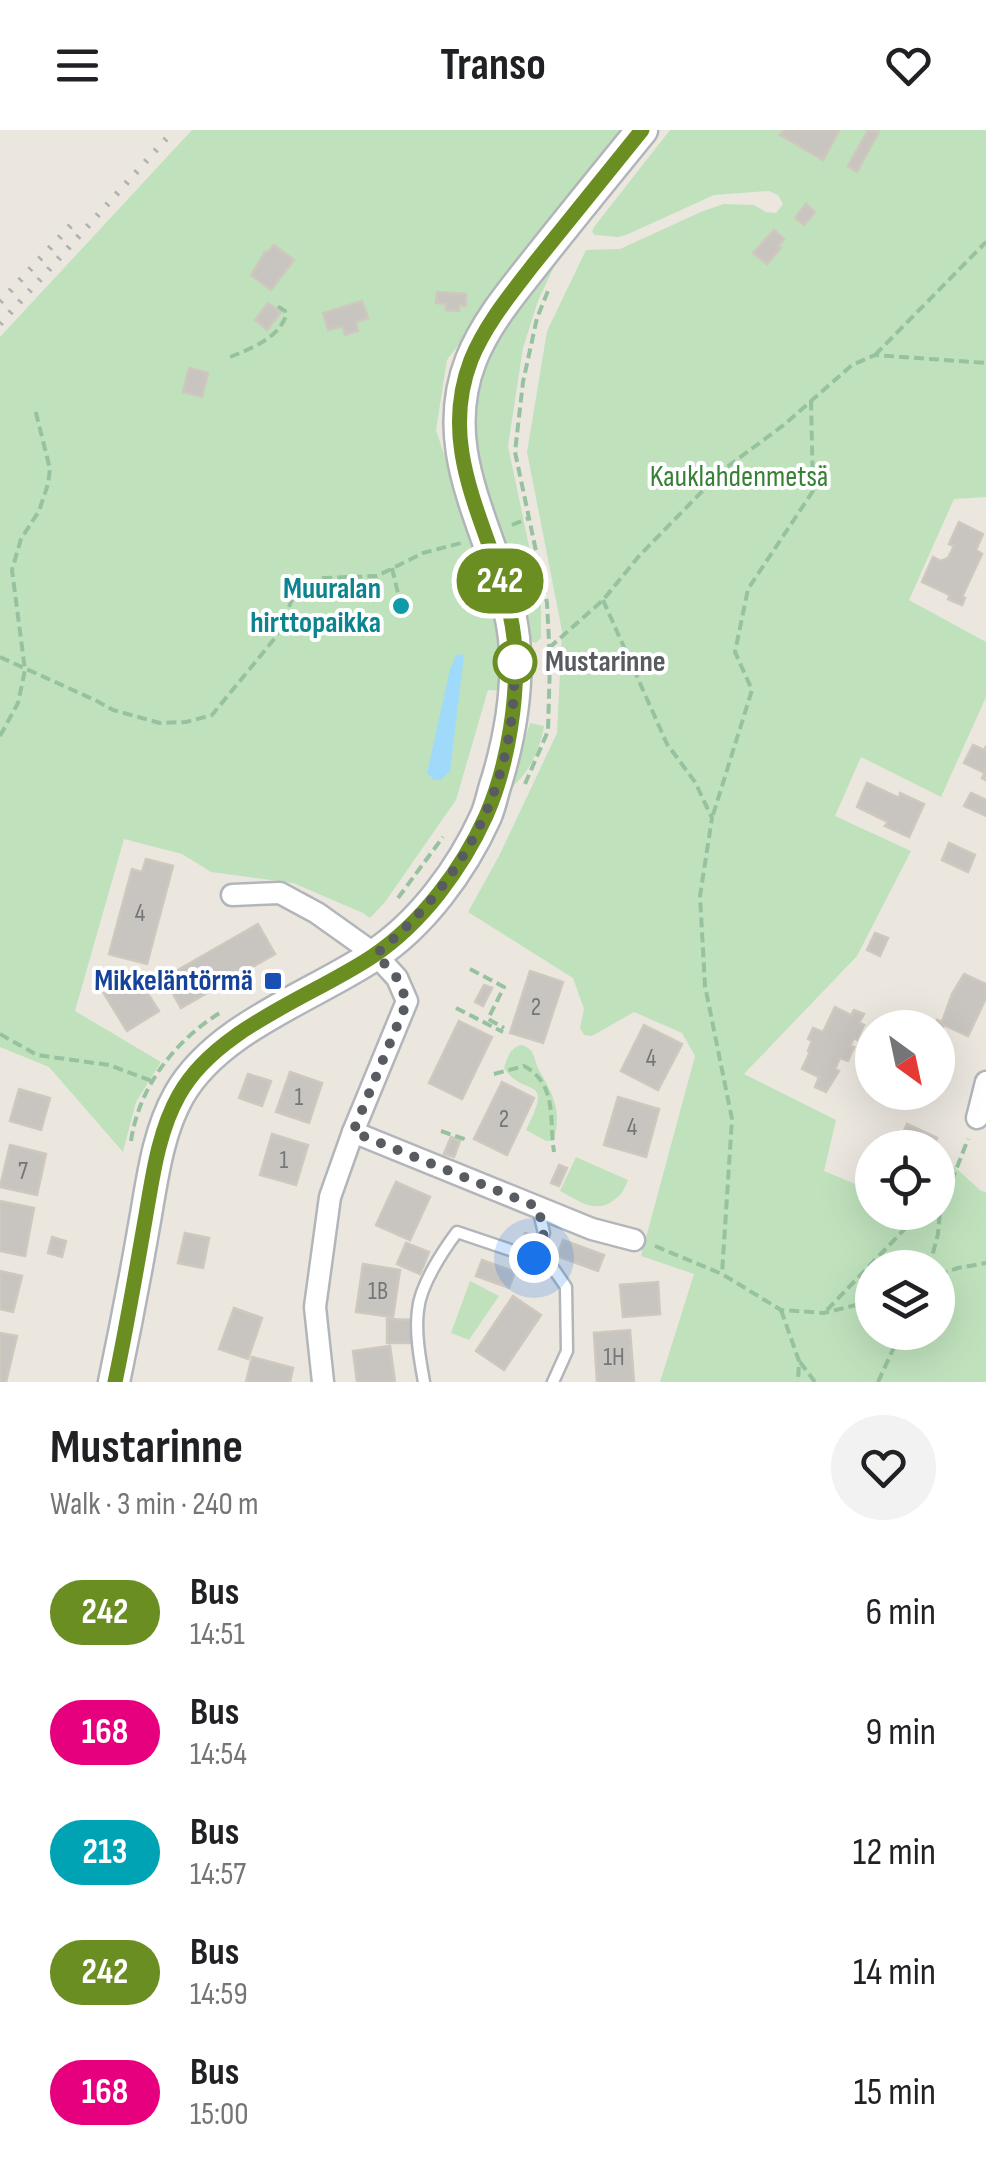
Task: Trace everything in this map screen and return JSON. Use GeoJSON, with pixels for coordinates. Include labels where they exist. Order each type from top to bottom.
{"type":"FeatureCollection","features":[{"type":"Feature","properties":{"kind":"main road"},"geometry":{"type":"LineString","coordinates":[[114,1382],[154,1168],[179,1094],[222,1046],[376,954],[410,926],[464,857],[487,814],[506,751],[515,702],[514,636],[466,480],[459,436],[460,400],[470,361],[485,331],[642,130]]}},
{"type":"Feature","properties":{"kind":"street"},"geometry":{"type":"LineString","coordinates":[[232,895],[280,893],[317,913],[376,954],[397,978],[407,1002],[330,1197],[315,1308],[323,1382]]}},
{"type":"Feature","properties":{"kind":"street"},"geometry":{"type":"LineString","coordinates":[[976,1118],[986,1082]]}},
{"type":"Feature","properties":{"kind":"street"},"geometry":{"type":"LineString","coordinates":[[353,1132],[592,1229],[634,1240]]}},
{"type":"Feature","properties":{"kind":"lane"},"geometry":{"type":"LineString","coordinates":[[534,1258],[544,1233],[538,1207]]}},
{"type":"Feature","properties":{"kind":"lane"},"geometry":{"type":"LineString","coordinates":[[424,1382],[418,1309],[428,1280],[457,1232],[534,1258],[553,1268],[566,1287],[567,1351],[554,1382]]}},
{"type":"Feature","properties":{"kind":"path"},"geometry":{"type":"LineString","coordinates":[[549,648],[603,600],[639,556],[723,470],[785,424],[852,365],[875,355],[986,242]]}},
{"type":"Feature","properties":{"kind":"path"},"geometry":{"type":"LineString","coordinates":[[522,791],[548,731],[549,648],[547,602],[514,452],[522,382],[537,318],[552,283]]}},
{"type":"Feature","properties":{"kind":"path"},"geometry":{"type":"LineString","coordinates":[[230,357],[259,345],[281,326],[285,311],[276,305]]}},
{"type":"Feature","properties":{"kind":"path"},"geometry":{"type":"LineString","coordinates":[[875,355],[986,363]]}},
{"type":"Feature","properties":{"kind":"path"},"geometry":{"type":"LineString","coordinates":[[722,1274],[732,1119],[704,986],[700,896],[712,818],[752,690],[735,652],[748,589],[813,492],[812,400]]}},
{"type":"Feature","properties":{"kind":"path"},"geometry":{"type":"LineString","coordinates":[[0,736],[18,703],[24,670],[12,570],[21,539],[39,512],[50,469],[35,410]]}},
{"type":"Feature","properties":{"kind":"path"},"geometry":{"type":"LineString","coordinates":[[0,657],[112,710],[160,723],[186,722],[212,715],[275,638],[292,600],[323,578],[378,576],[422,553],[485,537],[529,518]]}},
{"type":"Feature","properties":{"kind":"path"},"geometry":{"type":"LineString","coordinates":[[392,568],[401,606]]}},
{"type":"Feature","properties":{"kind":"path"},"geometry":{"type":"LineString","coordinates":[[603,600],[667,744],[695,782],[712,818]]}},
{"type":"Feature","properties":{"kind":"path"},"geometry":{"type":"LineString","coordinates":[[456,1008],[503,1030],[488,1019],[504,987],[470,969]]}},
{"type":"Feature","properties":{"kind":"path"},"geometry":{"type":"LineString","coordinates":[[0,1034],[38,1055],[109,1065],[152,1080]]}},
{"type":"Feature","properties":{"kind":"path"},"geometry":{"type":"LineString","coordinates":[[494,1074],[524,1066],[534,1073],[549,1096],[554,1152]]}},
{"type":"Feature","properties":{"kind":"path"},"geometry":{"type":"LineString","coordinates":[[955,1173],[976,1118]]}},
{"type":"Feature","properties":{"kind":"path"},"geometry":{"type":"LineString","coordinates":[[440,1131],[466,1140]]}},
{"type":"Feature","properties":{"kind":"path"},"geometry":{"type":"LineString","coordinates":[[824,1313],[904,1230]]}},
{"type":"Feature","properties":{"kind":"path"},"geometry":{"type":"LineString","coordinates":[[634,1240],[722,1274],[781,1310],[824,1313],[855,1305]]}},
{"type":"Feature","properties":{"kind":"path"},"geometry":{"type":"LineString","coordinates":[[955,1269],[986,1264]]}},
{"type":"Feature","properties":{"kind":"path"},"geometry":{"type":"LineString","coordinates":[[781,1310],[799,1361],[815,1382]]}},
{"type":"Feature","properties":{"kind":"path"},"geometry":{"type":"LineString","coordinates":[[878,1382],[893,1350]]}},
{"type":"Feature","properties":{"kind":"path"},"geometry":{"type":"LineString","coordinates":[[798,1382],[799,1361]]}},
{"type":"Feature","properties":{"kind":"green space"},"geometry":{"type":"Polygon","coordinates":[[[192,130],[623,130],[447,360],[436,430],[504,634],[503,691],[488,690],[456,800],[370,918],[293,883],[211,872],[182,854],[124,839],[75,1011],[161,1062],[136,1102],[123,1152],[49,1067],[0,1047],[0,337],[192,130]]]}},
{"type":"Feature","properties":{"kind":"green space","name":"Kauklahdenmetsä"},"geometry":{"type":"Polygon","coordinates":[[[670,130],[784,130],[781,136],[823,159],[837,130],[986,130],[986,497],[954,499],[909,600],[986,642],[986,697],[941,797],[861,757],[835,816],[911,851],[857,956],[744,1074],[836,1120],[824,1171],[855,1184],[855,1230],[955,1230],[955,1167],[986,1192],[986,1382],[660,1382],[694,1274],[641,1256],[695,1056],[682,1033],[634,1012],[592,1036],[584,1035],[580,1028],[584,1009],[573,978],[468,912],[557,733],[562,631],[527,452],[547,331],[586,250],[620,249],[724,204],[754,205],[776,213],[783,204],[778,195],[769,191],[714,195],[626,235],[592,232],[670,130]]]}},
{"type":"Feature","properties":{"kind":"green space"},"geometry":{"type":"Polygon","coordinates":[[[556,257],[523,348],[508,446],[541,603],[541,638],[536,643],[526,634],[481,479],[474,430],[476,380],[495,337],[556,257]]]}},
{"type":"Feature","properties":{"kind":"green space"},"geometry":{"type":"Polygon","coordinates":[[[530,723],[544,726],[540,744],[528,769],[509,789],[530,723]]]}},
{"type":"Feature","properties":{"kind":"green space"},"geometry":{"type":"Polygon","coordinates":[[[521,1045],[532,1052],[555,1104],[553,1141],[526,1130],[537,1093],[504,1068],[512,1051],[521,1045]]]}},
{"type":"Feature","properties":{"kind":"green space"},"geometry":{"type":"Polygon","coordinates":[[[576,1157],[628,1180],[621,1194],[607,1204],[593,1206],[560,1191],[576,1157]]]}},
{"type":"Feature","properties":{"kind":"green space"},"geometry":{"type":"Polygon","coordinates":[[[470,1281],[499,1296],[469,1340],[451,1333],[470,1281]]]}},
{"type":"Feature","properties":{"kind":"water"},"geometry":{"type":"Polygon","coordinates":[[[457,654],[464,655],[450,771],[441,780],[434,780],[427,773],[450,669],[457,654]]]}},
{"type":"Feature","properties":{"kind":"building"},"geometry":{"type":"Polygon","coordinates":[[[784,130],[839,131],[823,160],[780,135],[784,130]]]}},
{"type":"Feature","properties":{"kind":"building"},"geometry":{"type":"Polygon","coordinates":[[[868,130],[879,132],[857,172],[848,166],[868,130]]]}},
{"type":"Feature","properties":{"kind":"building"},"geometry":{"type":"Polygon","coordinates":[[[806,204],[815,212],[804,225],[795,218],[806,204]]]}},
{"type":"Feature","properties":{"kind":"building"},"geometry":{"type":"Polygon","coordinates":[[[774,230],[784,239],[767,264],[753,253],[774,230]]]}},
{"type":"Feature","properties":{"kind":"building"},"geometry":{"type":"Polygon","coordinates":[[[274,245],[294,260],[271,290],[251,275],[274,245]]]}},
{"type":"Feature","properties":{"kind":"building"},"geometry":{"type":"Polygon","coordinates":[[[437,292],[466,294],[466,306],[459,305],[459,311],[446,310],[446,304],[436,303],[437,292]]]}},
{"type":"Feature","properties":{"kind":"building"},"geometry":{"type":"Polygon","coordinates":[[[362,301],[368,318],[356,322],[358,331],[345,335],[343,326],[328,330],[323,313],[362,301]]]}},
{"type":"Feature","properties":{"kind":"building"},"geometry":{"type":"Polygon","coordinates":[[[268,303],[281,312],[267,330],[255,320],[268,303]]]}},
{"type":"Feature","properties":{"kind":"building"},"geometry":{"type":"Polygon","coordinates":[[[189,368],[208,373],[202,397],[183,392],[189,368]]]}},
{"type":"Feature","properties":{"kind":"building"},"geometry":{"type":"Polygon","coordinates":[[[959,522],[983,534],[976,550],[982,554],[962,605],[922,582],[933,557],[941,561],[948,558],[954,546],[949,544],[959,522]]]}},
{"type":"Feature","properties":{"kind":"building"},"geometry":{"type":"Polygon","coordinates":[[[973,745],[984,750],[986,746],[986,780],[982,778],[985,773],[964,763],[973,745]]]}},
{"type":"Feature","properties":{"kind":"building"},"geometry":{"type":"Polygon","coordinates":[[[867,783],[899,798],[900,793],[924,804],[909,837],[857,807],[867,783]]]}},
{"type":"Feature","properties":{"kind":"building"},"geometry":{"type":"Polygon","coordinates":[[[971,793],[986,800],[986,816],[964,806],[971,793]]]}},
{"type":"Feature","properties":{"kind":"building"},"geometry":{"type":"Polygon","coordinates":[[[949,843],[975,855],[968,872],[942,860],[949,843]]]}},
{"type":"Feature","properties":{"kind":"building"},"geometry":{"type":"Polygon","coordinates":[[[146,859],[173,866],[147,964],[109,954],[132,869],[142,872],[146,859]]]}},
{"type":"Feature","properties":{"kind":"building"},"geometry":{"type":"Polygon","coordinates":[[[258,924],[275,954],[181,1008],[164,978],[258,924]]]}},
{"type":"Feature","properties":{"kind":"building"},"geometry":{"type":"Polygon","coordinates":[[[875,933],[888,938],[880,956],[867,950],[875,933]]]}},
{"type":"Feature","properties":{"kind":"building"},"geometry":{"type":"Polygon","coordinates":[[[530,971],[563,982],[543,1043],[510,1033],[530,971]]]}},
{"type":"Feature","properties":{"kind":"building"},"geometry":{"type":"Polygon","coordinates":[[[134,972],[159,1011],[127,1031],[103,992],[134,972]]]}},
{"type":"Feature","properties":{"kind":"building"},"geometry":{"type":"Polygon","coordinates":[[[964,974],[986,984],[986,998],[968,1036],[955,1030],[955,1010],[946,1010],[964,974]]]}},
{"type":"Feature","properties":{"kind":"building"},"geometry":{"type":"Polygon","coordinates":[[[484,985],[492,988],[483,1006],[475,1002],[484,985]]]}},
{"type":"Feature","properties":{"kind":"building"},"geometry":{"type":"Polygon","coordinates":[[[835,1007],[851,1015],[855,1010],[855,1039],[850,1046],[854,1047],[848,1061],[840,1058],[835,1069],[839,1071],[826,1092],[815,1087],[819,1077],[802,1069],[810,1052],[812,1041],[808,1039],[813,1028],[823,1032],[835,1007]]]}},
{"type":"Feature","properties":{"kind":"building"},"geometry":{"type":"Polygon","coordinates":[[[459,1021],[492,1037],[462,1099],[429,1083],[459,1021]]]}},
{"type":"Feature","properties":{"kind":"building"},"geometry":{"type":"Polygon","coordinates":[[[644,1025],[682,1044],[658,1090],[621,1071],[644,1025]]]}},
{"type":"Feature","properties":{"kind":"building"},"geometry":{"type":"Polygon","coordinates":[[[290,1072],[322,1083],[309,1123],[276,1112],[290,1072]]]}},
{"type":"Feature","properties":{"kind":"building"},"geometry":{"type":"Polygon","coordinates":[[[248,1074],[271,1081],[262,1106],[239,1098],[248,1074]]]}},
{"type":"Feature","properties":{"kind":"building"},"geometry":{"type":"Polygon","coordinates":[[[502,1082],[534,1098],[507,1155],[474,1139],[502,1082]]]}},
{"type":"Feature","properties":{"kind":"building"},"geometry":{"type":"Polygon","coordinates":[[[19,1089],[50,1098],[41,1130],[10,1121],[19,1089]]]}},
{"type":"Feature","properties":{"kind":"building"},"geometry":{"type":"Polygon","coordinates":[[[618,1097],[659,1109],[646,1157],[604,1145],[618,1097]]]}},
{"type":"Feature","properties":{"kind":"building"},"geometry":{"type":"Polygon","coordinates":[[[272,1134],[308,1145],[296,1185],[260,1175],[272,1134]]]}},
{"type":"Feature","properties":{"kind":"building"},"geometry":{"type":"Polygon","coordinates":[[[451,1137],[460,1141],[454,1157],[444,1154],[451,1137]]]}},
{"type":"Feature","properties":{"kind":"building"},"geometry":{"type":"Polygon","coordinates":[[[10,1145],[46,1154],[37,1195],[0,1187],[10,1145]]]}},
{"type":"Feature","properties":{"kind":"building"},"geometry":{"type":"Polygon","coordinates":[[[559,1165],[567,1168],[559,1186],[551,1183],[559,1165]]]}},
{"type":"Feature","properties":{"kind":"building"},"geometry":{"type":"Polygon","coordinates":[[[396,1182],[430,1197],[410,1240],[376,1225],[396,1182]]]}},
{"type":"Feature","properties":{"kind":"building"},"geometry":{"type":"Polygon","coordinates":[[[0,1201],[34,1208],[25,1256],[0,1251],[0,1201]]]}},
{"type":"Feature","properties":{"kind":"building"},"geometry":{"type":"Polygon","coordinates":[[[185,1233],[209,1238],[203,1268],[178,1263],[185,1233]]]}},
{"type":"Feature","properties":{"kind":"building"},"geometry":{"type":"Polygon","coordinates":[[[525,1233],[536,1236],[530,1253],[520,1249],[525,1233]]]}},
{"type":"Feature","properties":{"kind":"building"},"geometry":{"type":"Polygon","coordinates":[[[52,1237],[66,1241],[62,1257],[48,1253],[52,1237]]]}},
{"type":"Feature","properties":{"kind":"building"},"geometry":{"type":"Polygon","coordinates":[[[563,1240],[604,1255],[598,1271],[557,1256],[563,1240]]]}},
{"type":"Feature","properties":{"kind":"building"},"geometry":{"type":"Polygon","coordinates":[[[406,1243],[429,1252],[420,1274],[397,1264],[406,1243]]]}},
{"type":"Feature","properties":{"kind":"building"},"geometry":{"type":"Polygon","coordinates":[[[482,1260],[515,1272],[509,1288],[476,1276],[482,1260]]]}},
{"type":"Feature","properties":{"kind":"building"},"geometry":{"type":"Polygon","coordinates":[[[363,1264],[400,1270],[393,1317],[356,1312],[363,1264]]]}},
{"type":"Feature","properties":{"kind":"building"},"geometry":{"type":"Polygon","coordinates":[[[0,1271],[22,1276],[13,1312],[0,1309],[0,1271]]]}},
{"type":"Feature","properties":{"kind":"building"},"geometry":{"type":"Polygon","coordinates":[[[658,1282],[660,1314],[623,1317],[620,1285],[658,1282]]]}},
{"type":"Feature","properties":{"kind":"building"},"geometry":{"type":"Polygon","coordinates":[[[513,1296],[541,1315],[504,1370],[476,1351],[513,1296]]]}},
{"type":"Feature","properties":{"kind":"building"},"geometry":{"type":"Polygon","coordinates":[[[234,1308],[262,1318],[248,1359],[219,1349],[234,1308]]]}},
{"type":"Feature","properties":{"kind":"building"},"geometry":{"type":"Polygon","coordinates":[[[387,1319],[413,1320],[412,1343],[387,1343],[387,1319]]]}},
{"type":"Feature","properties":{"kind":"building"},"geometry":{"type":"Polygon","coordinates":[[[630,1330],[634,1382],[597,1382],[594,1333],[630,1330]]]}},
{"type":"Feature","properties":{"kind":"building"},"geometry":{"type":"Polygon","coordinates":[[[0,1333],[17,1336],[6,1382],[0,1382],[0,1333]]]}},
{"type":"Feature","properties":{"kind":"building"},"geometry":{"type":"Polygon","coordinates":[[[390,1346],[395,1382],[357,1382],[353,1351],[390,1346]]]}},
{"type":"Feature","properties":{"kind":"building"},"geometry":{"type":"Polygon","coordinates":[[[252,1357],[293,1368],[290,1382],[246,1382],[252,1357]]]}},
{"type":"Feature","properties":{"kind":"railway"},"geometry":{"type":"LineString","coordinates":[[0,324],[174,130]]}},
{"type":"Feature","properties":{"kind":"railway"},"geometry":{"type":"LineString","coordinates":[[0,302],[71,225]]}},
{"type":"Feature","properties":{"kind":"bus line","name":"242"},"geometry":{"type":"LineString","coordinates":[[115,1382],[154,1168],[179,1094],[222,1046],[376,954],[410,926],[464,857],[487,814],[506,751],[515,702],[514,636],[466,480],[459,436],[460,400],[470,361],[485,331],[560,230],[642,130]]}},
{"type":"Feature","properties":{"kind":"place","name":"Muuralan hirttopaikka"},"geometry":{"type":"Point","coordinates":[401,606]}},
{"type":"Feature","properties":{"kind":"place","name":"Mustarinne"},"geometry":{"type":"Point","coordinates":[515,662]}},
{"type":"Feature","properties":{"kind":"place","name":"Mikkeläntörmä"},"geometry":{"type":"Point","coordinates":[273,981]}},
{"type":"Feature","properties":{"kind":"route"},"geometry":{"type":"LineString","coordinates":[[515,662],[514,656],[515,702],[506,751],[487,814],[441,890],[410,926],[376,954],[397,978],[407,1002],[353,1132],[538,1207],[544,1233],[534,1258]]}}]}
